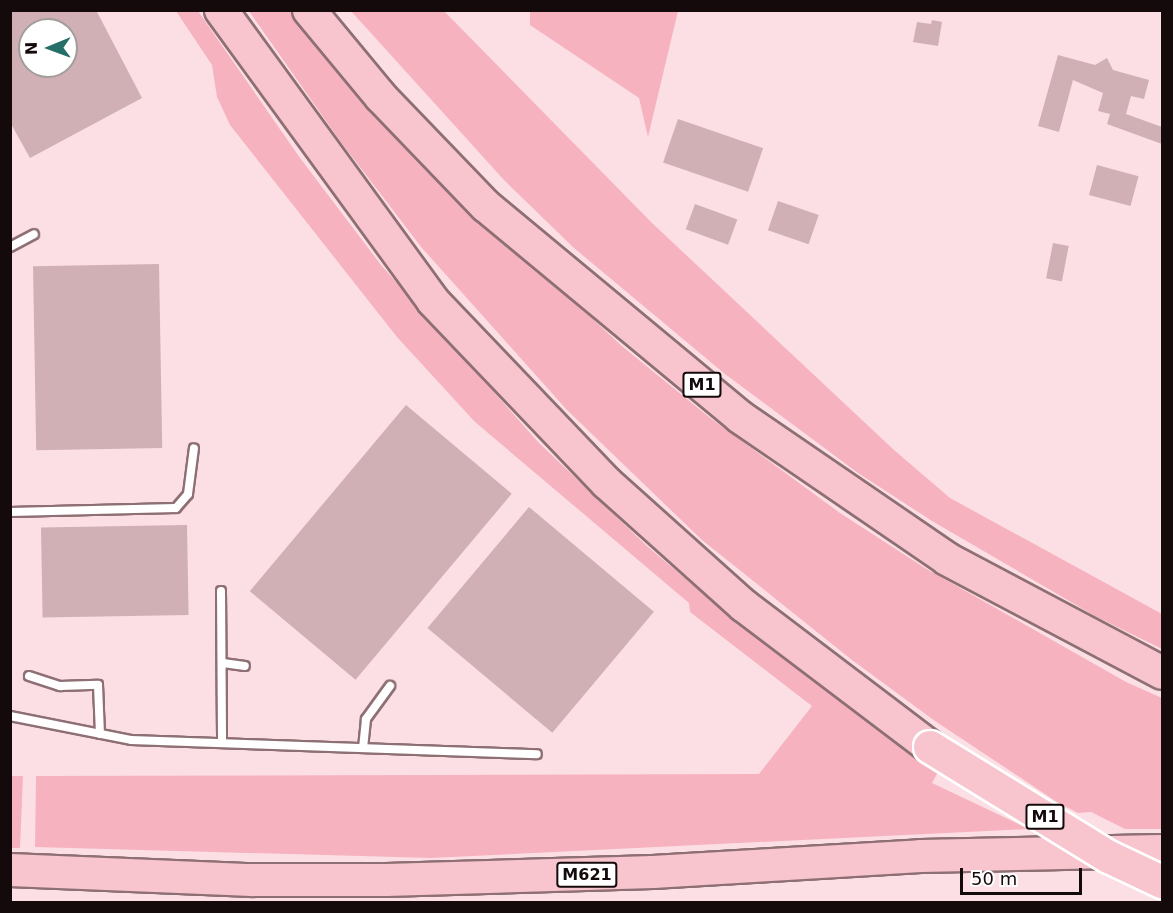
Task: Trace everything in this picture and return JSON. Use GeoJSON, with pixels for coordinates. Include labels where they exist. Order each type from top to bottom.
{"type":"FeatureCollection","features":[{"type":"Feature","properties":{"kind":"highway","name":"M1"},"geometry":{"type":"LineString","coordinates":[[221,10],[433,301],[599,474],[743,605],[930,747],[1109,856],[1162,882]]}},
{"type":"Feature","properties":{"kind":"highway","name":"M1"},"geometry":{"type":"LineString","coordinates":[[309,10],[381,97],[486,206],[740,417],[947,559],[1162,673]]}},
{"type":"Feature","properties":{"kind":"highway","name":"M621"},"geometry":{"type":"LineString","coordinates":[[10,870],[252,880],[409,879],[653,872],[921,856],[1162,851]]}},
{"type":"Feature","properties":{"kind":"lane"},"geometry":{"type":"LineString","coordinates":[[10,247],[34,234]]}},
{"type":"Feature","properties":{"kind":"lane"},"geometry":{"type":"LineString","coordinates":[[10,512],[176,507],[188,494],[194,448]]}},
{"type":"Feature","properties":{"kind":"lane"},"geometry":{"type":"LineString","coordinates":[[221,591],[222,743]]}},
{"type":"Feature","properties":{"kind":"lane"},"geometry":{"type":"LineString","coordinates":[[223,663],[245,666]]}},
{"type":"Feature","properties":{"kind":"lane"},"geometry":{"type":"LineString","coordinates":[[29,676],[60,686],[98,685],[100,734]]}},
{"type":"Feature","properties":{"kind":"lane"},"geometry":{"type":"LineString","coordinates":[[363,748],[366,719],[390,686]]}},
{"type":"Feature","properties":{"kind":"lane"},"geometry":{"type":"LineString","coordinates":[[10,716],[131,740],[537,754]]}},
{"type":"Feature","properties":{"kind":"shaded area"},"geometry":{"type":"Polygon","coordinates":[[[176,11],[198,11],[300,158],[381,265],[539,443],[648,547],[732,618],[938,772],[932,783],[1029,829],[431,858],[35,847],[36,776],[759,774],[812,706],[690,612],[689,603],[475,422],[397,337],[230,125],[217,97],[212,65],[176,11]]]}},
{"type":"Feature","properties":{"kind":"shaded area"},"geometry":{"type":"Polygon","coordinates":[[[249,11],[296,11],[479,214],[623,347],[709,417],[840,513],[925,568],[1126,682],[1162,698],[1162,829],[1125,829],[1091,812],[1078,813],[1057,802],[935,721],[852,660],[702,540],[567,410],[422,248],[340,141],[249,11]]]}},
{"type":"Feature","properties":{"kind":"shaded area"},"geometry":{"type":"Polygon","coordinates":[[[351,11],[444,11],[652,223],[894,450],[950,498],[1162,614],[1162,649],[1095,616],[932,521],[858,473],[725,374],[574,248],[504,180],[351,11]]]}},
{"type":"Feature","properties":{"kind":"shaded area"},"geometry":{"type":"Polygon","coordinates":[[[530,11],[678,11],[648,137],[639,98],[530,25],[530,11]]]}},
{"type":"Feature","properties":{"kind":"shaded area"},"geometry":{"type":"Polygon","coordinates":[[[11,776],[23,776],[20,848],[11,848],[11,776]]]}},
{"type":"Feature","properties":{"kind":"building"},"geometry":{"type":"Polygon","coordinates":[[[10,10],[96,10],[142,98],[30,158],[10,122],[10,10]]]}},
{"type":"Feature","properties":{"kind":"building"},"geometry":{"type":"Polygon","coordinates":[[[932,20],[942,22],[938,46],[913,42],[917,22],[931,24],[932,20]]]}},
{"type":"Feature","properties":{"kind":"building"},"geometry":{"type":"Polygon","coordinates":[[[1058,55],[1095,65],[1107,58],[1113,70],[1149,80],[1144,99],[1131,96],[1126,114],[1162,127],[1162,144],[1107,124],[1110,114],[1098,111],[1103,93],[1073,80],[1059,132],[1038,126],[1058,55]]]}},
{"type":"Feature","properties":{"kind":"building"},"geometry":{"type":"Polygon","coordinates":[[[678,119],[763,148],[748,192],[663,162],[678,119]]]}},
{"type":"Feature","properties":{"kind":"building"},"geometry":{"type":"Polygon","coordinates":[[[1097,165],[1139,176],[1131,206],[1089,195],[1097,165]]]}},
{"type":"Feature","properties":{"kind":"building"},"geometry":{"type":"Polygon","coordinates":[[[778,201],[819,215],[809,244],[768,230],[778,201]]]}},
{"type":"Feature","properties":{"kind":"building"},"geometry":{"type":"Polygon","coordinates":[[[695,204],[737,219],[728,245],[686,229],[695,204]]]}},
{"type":"Feature","properties":{"kind":"building"},"geometry":{"type":"Polygon","coordinates":[[[1053,243],[1069,246],[1062,281],[1046,278],[1053,243]]]}},
{"type":"Feature","properties":{"kind":"building"},"geometry":{"type":"Polygon","coordinates":[[[159,264],[162,448],[36,450],[33,266],[159,264]]]}},
{"type":"Feature","properties":{"kind":"building"},"geometry":{"type":"Polygon","coordinates":[[[406,405],[512,494],[356,680],[250,591],[406,405]]]}},
{"type":"Feature","properties":{"kind":"building"},"geometry":{"type":"Polygon","coordinates":[[[529,507],[654,612],[552,733],[427,628],[529,507]]]}},
{"type":"Feature","properties":{"kind":"building"},"geometry":{"type":"Polygon","coordinates":[[[187,525],[189,615],[43,618],[41,528],[187,525]]]}}]}
